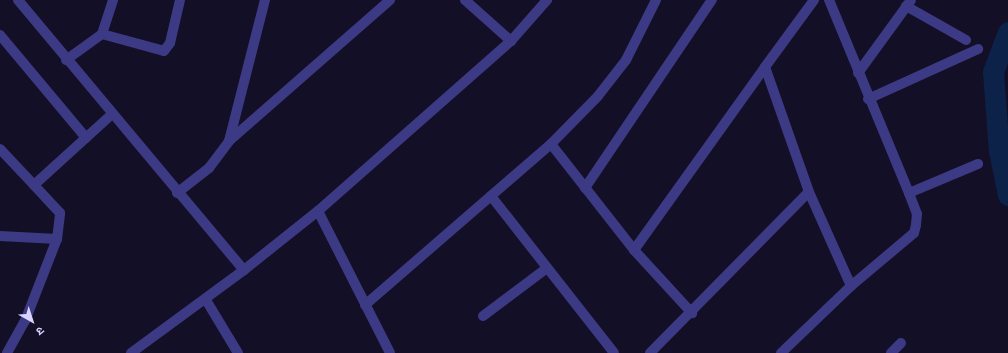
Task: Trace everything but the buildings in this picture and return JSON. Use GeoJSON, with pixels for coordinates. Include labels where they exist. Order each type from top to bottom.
{"type":"FeatureCollection","features":[{"type":"Feature","properties":{"kind":"street"},"geometry":{"type":"LineString","coordinates":[[18,0],[176,193],[244,270]]}},
{"type":"Feature","properties":{"kind":"street"},"geometry":{"type":"LineString","coordinates":[[66,60],[102,34],[113,0]]}},
{"type":"Feature","properties":{"kind":"street"},"geometry":{"type":"LineString","coordinates":[[102,34],[164,51],[170,43],[180,0]]}},
{"type":"Feature","properties":{"kind":"street"},"geometry":{"type":"LineString","coordinates":[[229,141],[265,0]]}},
{"type":"Feature","properties":{"kind":"street"},"geometry":{"type":"LineString","coordinates":[[176,193],[210,168],[229,141],[390,0]]}},
{"type":"Feature","properties":{"kind":"street"},"geometry":{"type":"LineString","coordinates":[[465,0],[512,41]]}},
{"type":"Feature","properties":{"kind":"street"},"geometry":{"type":"LineString","coordinates":[[132,353],[206,300],[318,211],[512,41],[547,0]]}},
{"type":"Feature","properties":{"kind":"street"},"geometry":{"type":"LineString","coordinates":[[366,305],[551,144],[611,82],[656,0]]}},
{"type":"Feature","properties":{"kind":"street"},"geometry":{"type":"LineString","coordinates":[[585,188],[711,0]]}},
{"type":"Feature","properties":{"kind":"street"},"geometry":{"type":"LineString","coordinates":[[634,250],[814,0]]}},
{"type":"Feature","properties":{"kind":"street"},"geometry":{"type":"LineString","coordinates":[[781,353],[850,286],[914,233],[917,214],[868,99],[829,0]]}},
{"type":"Feature","properties":{"kind":"street"},"geometry":{"type":"LineString","coordinates":[[858,73],[909,3],[966,40]]}},
{"type":"Feature","properties":{"kind":"street"},"geometry":{"type":"LineString","coordinates":[[0,35],[86,138]]}},
{"type":"Feature","properties":{"kind":"street"},"geometry":{"type":"LineString","coordinates":[[868,99],[978,49]]}},
{"type":"Feature","properties":{"kind":"street"},"geometry":{"type":"LineString","coordinates":[[766,67],[809,192],[850,286]]}},
{"type":"Feature","properties":{"kind":"street"},"geometry":{"type":"LineString","coordinates":[[34,185],[112,114]]}},
{"type":"Feature","properties":{"kind":"street"},"geometry":{"type":"LineString","coordinates":[[551,144],[634,250],[692,313]]}},
{"type":"Feature","properties":{"kind":"street"},"geometry":{"type":"LineString","coordinates":[[0,149],[60,212],[56,239],[26,321],[7,353]]}},
{"type":"Feature","properties":{"kind":"street"},"geometry":{"type":"LineString","coordinates":[[909,193],[978,164]]}},
{"type":"Feature","properties":{"kind":"street"},"geometry":{"type":"LineString","coordinates":[[650,353],[692,313],[809,192]]}},
{"type":"Feature","properties":{"kind":"street"},"geometry":{"type":"LineString","coordinates":[[490,196],[614,353]]}},
{"type":"Feature","properties":{"kind":"street"},"geometry":{"type":"LineString","coordinates":[[318,211],[390,353]]}},
{"type":"Feature","properties":{"kind":"street"},"geometry":{"type":"LineString","coordinates":[[0,236],[56,239]]}},
{"type":"Feature","properties":{"kind":"street"},"geometry":{"type":"LineString","coordinates":[[483,316],[547,268]]}},
{"type":"Feature","properties":{"kind":"street"},"geometry":{"type":"LineString","coordinates":[[206,300],[238,353]]}},
{"type":"Feature","properties":{"kind":"street"},"geometry":{"type":"LineString","coordinates":[[891,353],[902,343]]}},
{"type":"Feature","properties":{"kind":"waterway"},"geometry":{"type":"LineString","coordinates":[[1008,32],[993,72],[999,151],[1008,195]]}}]}
